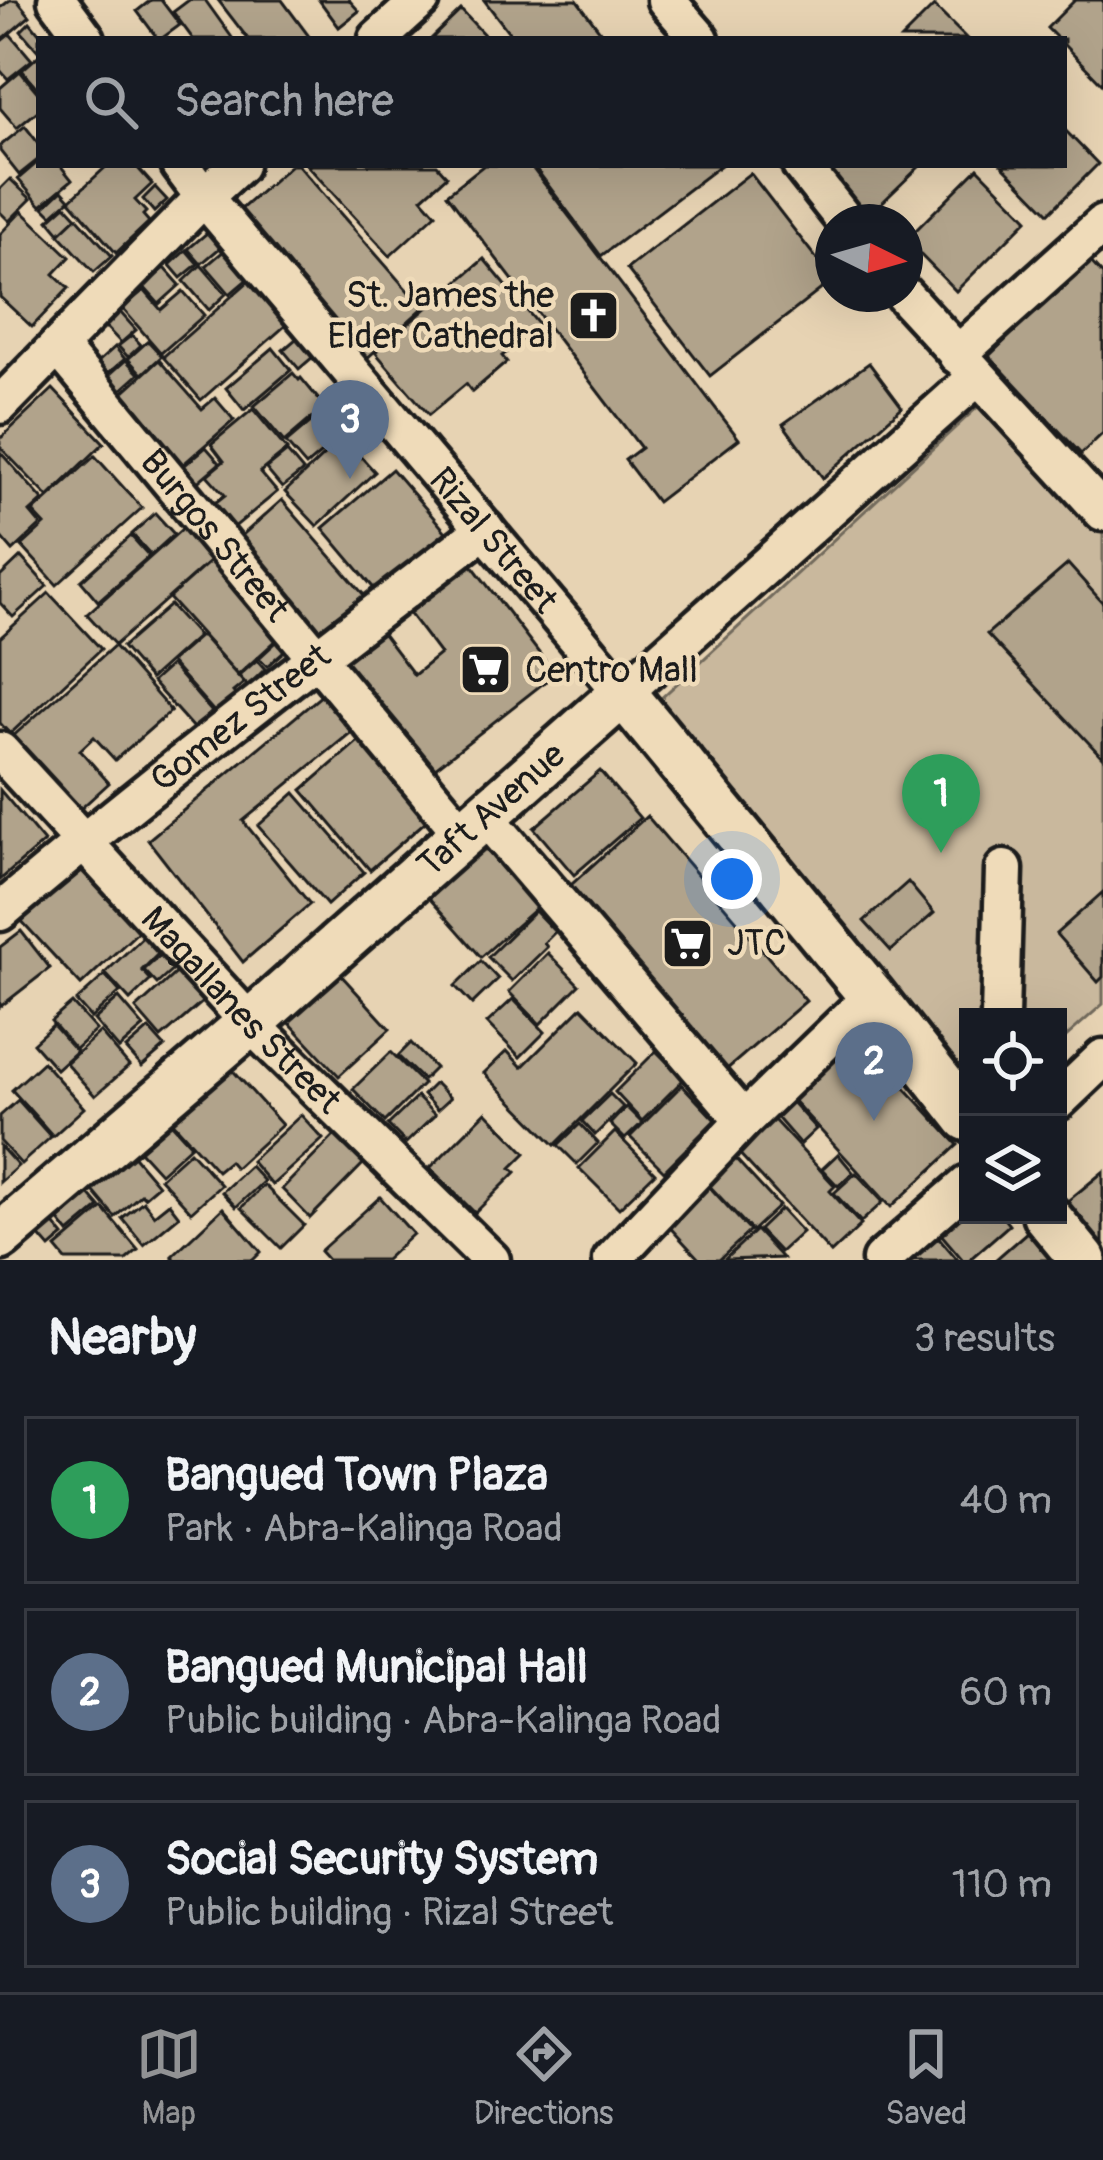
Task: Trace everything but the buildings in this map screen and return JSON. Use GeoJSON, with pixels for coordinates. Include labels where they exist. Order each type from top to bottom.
{"type":"FeatureCollection","features":[{"type":"Feature","properties":{"kind":"main road","name":"Taft Avenue"},"geometry":{"type":"LineString","coordinates":[[0,1237],[623,693]]}},
{"type":"Feature","properties":{"kind":"main road"},"geometry":{"type":"LineString","coordinates":[[623,693],[966,1116]]}},
{"type":"Feature","properties":{"kind":"main road"},"geometry":{"type":"LineString","coordinates":[[1053,1224],[1083,1260]]}},
{"type":"Feature","properties":{"kind":"street"},"geometry":{"type":"LineString","coordinates":[[57,0],[84,36]]}},
{"type":"Feature","properties":{"kind":"street"},"geometry":{"type":"LineString","coordinates":[[381,36],[421,0]]}},
{"type":"Feature","properties":{"kind":"street"},"geometry":{"type":"LineString","coordinates":[[666,0],[697,36]]}},
{"type":"Feature","properties":{"kind":"street","name":"Rizal Street"},"geometry":{"type":"LineString","coordinates":[[182,168],[623,693]]}},
{"type":"Feature","properties":{"kind":"street"},"geometry":{"type":"LineString","coordinates":[[0,405],[236,168]]}},
{"type":"Feature","properties":{"kind":"street"},"geometry":{"type":"LineString","coordinates":[[803,168],[832,204]]}},
{"type":"Feature","properties":{"kind":"street","name":"Taft Avenue"},"geometry":{"type":"LineString","coordinates":[[623,693],[967,366],[1103,224]]}},
{"type":"Feature","properties":{"kind":"street"},"geometry":{"type":"LineString","coordinates":[[919,312],[1103,512]]}},
{"type":"Feature","properties":{"kind":"street","name":"Burgos Street"},"geometry":{"type":"LineString","coordinates":[[58,346],[315,658],[744,1120]]}},
{"type":"Feature","properties":{"kind":"street","name":"Gomez Street"},"geometry":{"type":"LineString","coordinates":[[0,912],[315,658],[485,529]]}},
{"type":"Feature","properties":{"kind":"street","name":"Magallanes Street"},"geometry":{"type":"LineString","coordinates":[[0,751],[250,1023],[490,1260]]}},
{"type":"Feature","properties":{"kind":"street"},"geometry":{"type":"LineString","coordinates":[[1000,1008],[1004,869]]}},
{"type":"Feature","properties":{"kind":"street"},"geometry":{"type":"LineString","coordinates":[[611,1260],[744,1120],[872,996]]}},
{"type":"Feature","properties":{"kind":"street"},"geometry":{"type":"LineString","coordinates":[[1067,1092],[1103,1058]]}},
{"type":"Feature","properties":{"kind":"street"},"geometry":{"type":"LineString","coordinates":[[881,1260],[959,1192]]}},
{"type":"Feature","properties":{"kind":"shaded area"},"geometry":{"type":"Polygon","coordinates":[[[980,405],[1103,534],[1103,1004],[1067,1036],[1067,1008],[959,1008],[959,1074],[657,702],[980,405]]]}},
{"type":"Feature","properties":{"kind":"place","name":"St. James the Elder Cathedral"},"geometry":{"type":"Point","coordinates":[593,316]}},
{"type":"Feature","properties":{"kind":"place","name":"Social Security System"},"geometry":{"type":"Point","coordinates":[350,479]}},
{"type":"Feature","properties":{"kind":"place","name":"Centro Mall"},"geometry":{"type":"Point","coordinates":[486,670]}},
{"type":"Feature","properties":{"kind":"place","name":"Bangued Town Plaza"},"geometry":{"type":"Point","coordinates":[941,853]}},
{"type":"Feature","properties":{"kind":"place","name":"JTC"},"geometry":{"type":"Point","coordinates":[688,943]}},
{"type":"Feature","properties":{"kind":"place","name":"Bangued Municipal Hall"},"geometry":{"type":"Point","coordinates":[874,1121]}}]}
